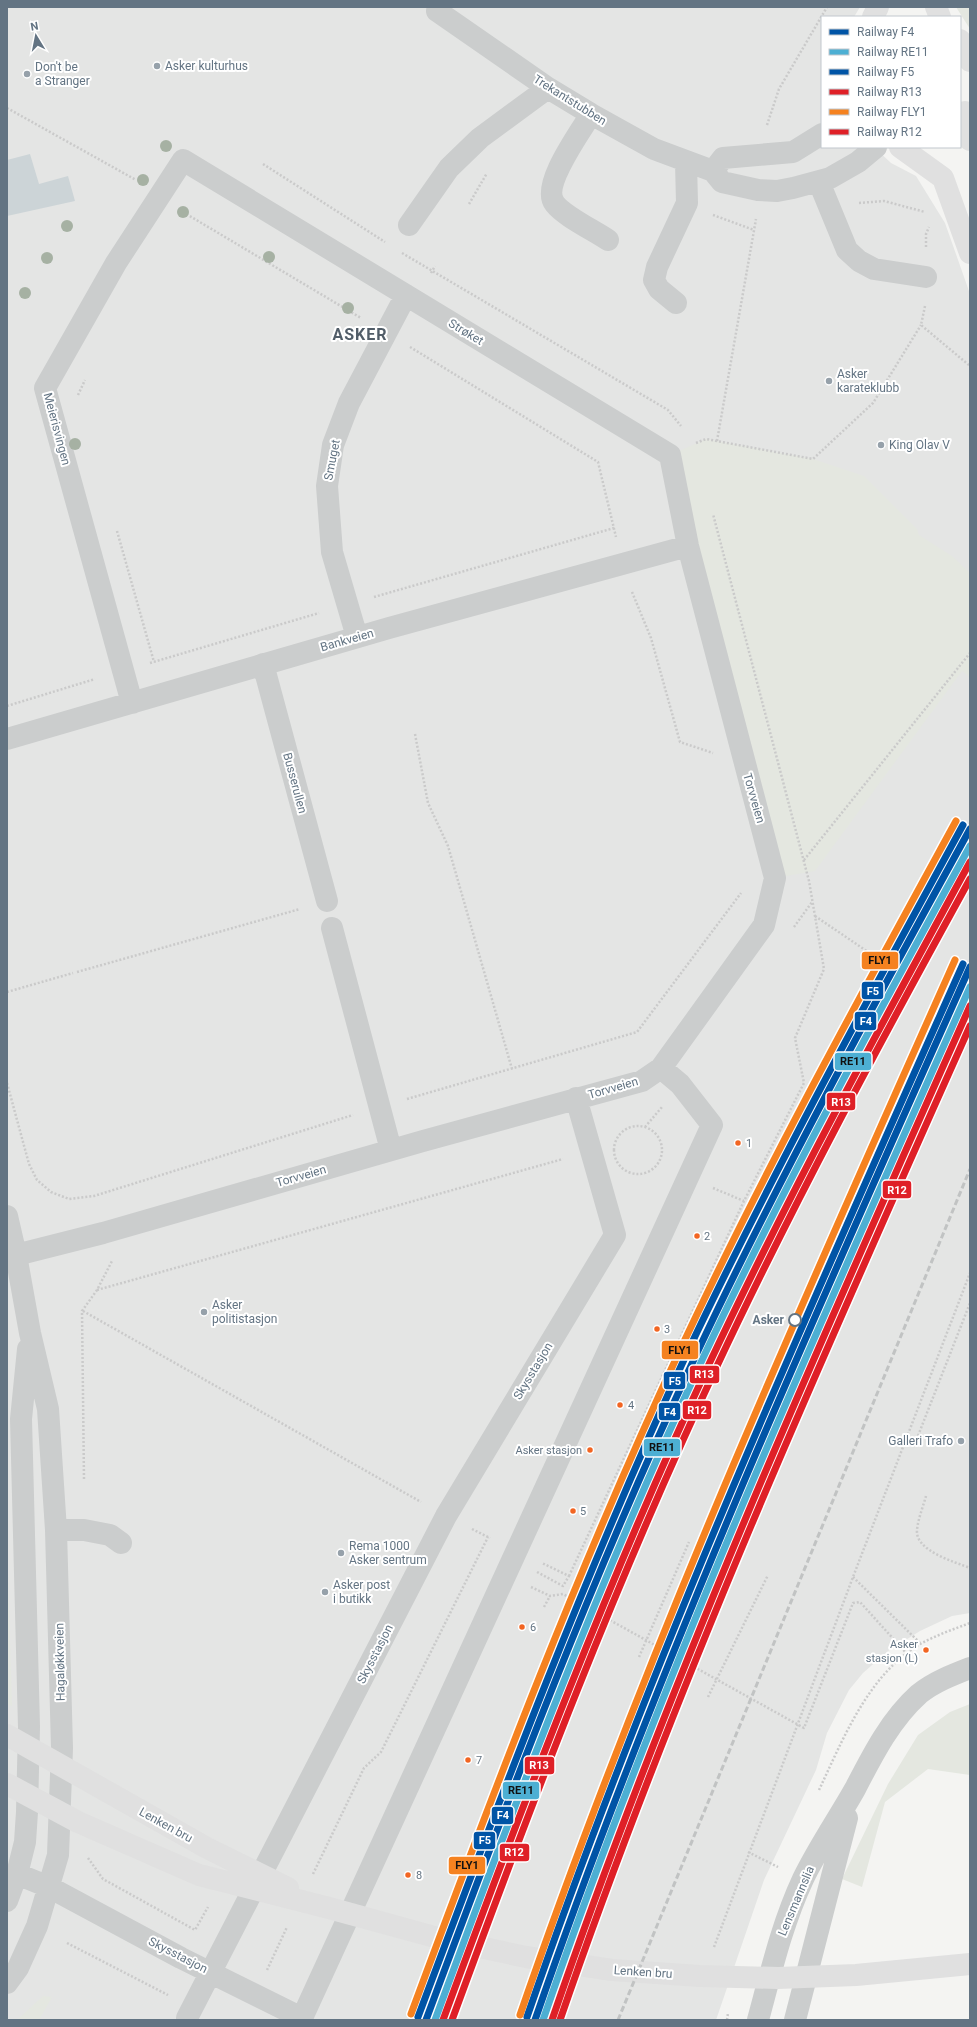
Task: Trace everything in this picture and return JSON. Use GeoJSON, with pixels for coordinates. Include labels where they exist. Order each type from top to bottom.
{"type":"FeatureCollection","features":[{"type":"Feature","properties":{"kind":"main road"},"geometry":{"type":"LineString","coordinates":[[874,16],[878,7]]}},
{"type":"Feature","properties":{"kind":"main road"},"geometry":{"type":"LineString","coordinates":[[961,42],[970,61]]}},
{"type":"Feature","properties":{"kind":"main road"},"geometry":{"type":"LineString","coordinates":[[965,110],[970,140]]}},
{"type":"Feature","properties":{"kind":"main road"},"geometry":{"type":"LineString","coordinates":[[901,148],[943,178],[970,253]]}},
{"type":"Feature","properties":{"kind":"main road","name":"Lenken bru"},"geometry":{"type":"LineString","coordinates":[[7,1735],[207,1848],[329,1908]]}},
{"type":"Feature","properties":{"kind":"main road","name":"Lenken bru"},"geometry":{"type":"LineString","coordinates":[[7,1784],[78,1822],[199,1875],[442,1939],[526,1957],[612,1970],[700,1976],[778,1978],[856,1975],[968,1964]]}},
{"type":"Feature","properties":{"kind":"street","name":"Trekantstubben"},"geometry":{"type":"LineString","coordinates":[[437,11],[548,88],[591,114],[654,150],[713,171],[722,182],[758,190],[777,191],[818,182],[830,178],[858,162],[875,148]]}},
{"type":"Feature","properties":{"kind":"street"},"geometry":{"type":"LineString","coordinates":[[409,226],[449,168],[480,138],[548,88]]}},
{"type":"Feature","properties":{"kind":"street"},"geometry":{"type":"LineString","coordinates":[[591,114],[556,173],[552,192],[554,203],[563,211],[608,240]]}},
{"type":"Feature","properties":{"kind":"street"},"geometry":{"type":"LineString","coordinates":[[713,171],[723,158],[793,152],[821,135]]}},
{"type":"Feature","properties":{"kind":"street","name":"Meierisvingen"},"geometry":{"type":"LineString","coordinates":[[132,704],[45,388],[116,263],[183,160]]}},
{"type":"Feature","properties":{"kind":"street","name":"Strøket"},"geometry":{"type":"LineString","coordinates":[[183,160],[670,455],[688,546]]}},
{"type":"Feature","properties":{"kind":"street"},"geometry":{"type":"LineString","coordinates":[[676,304],[659,289],[654,280],[657,267],[687,203],[686,162]]}},
{"type":"Feature","properties":{"kind":"street"},"geometry":{"type":"LineString","coordinates":[[818,182],[847,250],[859,261],[874,269],[926,276]]}},
{"type":"Feature","properties":{"kind":"street","name":"Smuget"},"geometry":{"type":"LineString","coordinates":[[357,637],[332,552],[327,486],[333,445],[353,394],[406,295]]}},
{"type":"Feature","properties":{"kind":"street","name":"Bankveien"},"geometry":{"type":"LineString","coordinates":[[7,739],[132,704],[357,637],[688,546]]}},
{"type":"Feature","properties":{"kind":"street","name":"Torvveien"},"geometry":{"type":"LineString","coordinates":[[16,1255],[103,1233],[391,1150],[642,1081],[661,1068],[764,925],[775,878],[688,546]]}},
{"type":"Feature","properties":{"kind":"street","name":"Busserullen"},"geometry":{"type":"LineString","coordinates":[[263,664],[327,901]]}},
{"type":"Feature","properties":{"kind":"street"},"geometry":{"type":"LineString","coordinates":[[332,928],[391,1150]]}},
{"type":"Feature","properties":{"kind":"street"},"geometry":{"type":"LineString","coordinates":[[190,2014],[212,1972],[302,2018],[712,1125],[680,1084],[661,1068]]}},
{"type":"Feature","properties":{"kind":"street","name":"Skysstasjon"},"geometry":{"type":"LineString","coordinates":[[17,1874],[49,1887],[212,1972],[446,1516],[615,1235],[576,1098]]}},
{"type":"Feature","properties":{"kind":"street","name":"Hagaløkkveien"},"geometry":{"type":"LineString","coordinates":[[7,1216],[16,1255],[30,1333],[48,1409],[56,1530],[62,1748],[58,1855],[37,1926],[18,1968],[7,1983]]}},
{"type":"Feature","properties":{"kind":"street","name":"Hagaløkkveien"},"geometry":{"type":"LineString","coordinates":[[7,1901],[17,1874],[25,1842],[27,1804],[28,1727],[21,1419],[30,1333]]}},
{"type":"Feature","properties":{"kind":"street"},"geometry":{"type":"LineString","coordinates":[[56,1530],[84,1530],[110,1535],[121,1543]]}},
{"type":"Feature","properties":{"kind":"street","name":"Lensmannslia"},"geometry":{"type":"LineString","coordinates":[[758,2020],[786,1920],[804,1878],[886,1732],[907,1706],[935,1683],[970,1668]]}},
{"type":"Feature","properties":{"kind":"street","name":"Lensmannslia"},"geometry":{"type":"LineString","coordinates":[[795,2020],[854,1790]]}},
{"type":"Feature","properties":{"kind":"path"},"geometry":{"type":"LineString","coordinates":[[823,16],[828,7]]}},
{"type":"Feature","properties":{"kind":"path"},"geometry":{"type":"LineString","coordinates":[[766,131],[779,89],[821,19]]}},
{"type":"Feature","properties":{"kind":"path"},"geometry":{"type":"LineString","coordinates":[[7,108],[160,196],[598,462],[617,540]]}},
{"type":"Feature","properties":{"kind":"path"},"geometry":{"type":"LineString","coordinates":[[263,164],[386,243]]}},
{"type":"Feature","properties":{"kind":"path"},"geometry":{"type":"LineString","coordinates":[[717,441],[756,217]]}},
{"type":"Feature","properties":{"kind":"path"},"geometry":{"type":"LineString","coordinates":[[399,251],[668,410],[682,427]]}},
{"type":"Feature","properties":{"kind":"path"},"geometry":{"type":"LineString","coordinates":[[695,443],[706,439],[813,459],[873,403],[921,325]]}},
{"type":"Feature","properties":{"kind":"path"},"geometry":{"type":"LineString","coordinates":[[80,403],[78,395],[87,375]]}},
{"type":"Feature","properties":{"kind":"path"},"geometry":{"type":"LineString","coordinates":[[690,438],[695,443],[697,451]]}},
{"type":"Feature","properties":{"kind":"path"},"geometry":{"type":"LineString","coordinates":[[532,1570],[563,1586],[569,1576],[744,1201],[804,1083],[795,1038],[824,968],[804,861],[713,512]]}},
{"type":"Feature","properties":{"kind":"path"},"geometry":{"type":"LineString","coordinates":[[115,525],[154,662]]}},
{"type":"Feature","properties":{"kind":"path"},"geometry":{"type":"LineString","coordinates":[[7,706],[348,604],[614,528]]}},
{"type":"Feature","properties":{"kind":"path"},"geometry":{"type":"LineString","coordinates":[[630,587],[650,638],[680,742],[719,755]]}},
{"type":"Feature","properties":{"kind":"path"},"geometry":{"type":"LineString","coordinates":[[804,861],[970,653]]}},
{"type":"Feature","properties":{"kind":"path"},"geometry":{"type":"LineString","coordinates":[[415,734],[428,804],[448,846],[512,1069]]}},
{"type":"Feature","properties":{"kind":"path"},"geometry":{"type":"LineString","coordinates":[[637,1032],[743,890]]}},
{"type":"Feature","properties":{"kind":"path"},"geometry":{"type":"LineString","coordinates":[[77,972],[327,901]]}},
{"type":"Feature","properties":{"kind":"path"},"geometry":{"type":"LineString","coordinates":[[815,915],[874,956]]}},
{"type":"Feature","properties":{"kind":"path"},"geometry":{"type":"LineString","coordinates":[[7,992],[72,973]]}},
{"type":"Feature","properties":{"kind":"path"},"geometry":{"type":"LineString","coordinates":[[7,1083],[30,1164],[37,1180],[51,1192],[69,1199],[94,1196]]}},
{"type":"Feature","properties":{"kind":"path"},"geometry":{"type":"LineString","coordinates":[[638,1126],[651,1130],[661,1143],[662,1153],[659,1162],[653,1169],[645,1173],[636,1174],[627,1172],[620,1165],[615,1158],[614,1148],[617,1139],[623,1132],[638,1126]]}},
{"type":"Feature","properties":{"kind":"path"},"geometry":{"type":"LineString","coordinates":[[97,1290],[568,1158]]}},
{"type":"Feature","properties":{"kind":"path"},"geometry":{"type":"LineString","coordinates":[[84,1484],[82,1310],[97,1290],[112,1260]]}},
{"type":"Feature","properties":{"kind":"path"},"geometry":{"type":"LineString","coordinates":[[714,1948],[748,1852],[970,1273]]}},
{"type":"Feature","properties":{"kind":"path"},"geometry":{"type":"LineString","coordinates":[[906,1442],[914,1446],[970,1303]]}},
{"type":"Feature","properties":{"kind":"path"},"geometry":{"type":"LineString","coordinates":[[82,1310],[446,1516],[517,1552],[569,1576]]}},
{"type":"Feature","properties":{"kind":"path"},"geometry":{"type":"LineString","coordinates":[[926,1496],[916,1531],[918,1539],[923,1545],[936,1554],[970,1568]]}},
{"type":"Feature","properties":{"kind":"path"},"geometry":{"type":"LineString","coordinates":[[310,1880],[364,1768],[382,1752],[488,1537]]}},
{"type":"Feature","properties":{"kind":"path"},"geometry":{"type":"LineString","coordinates":[[639,1657],[690,1542]]}},
{"type":"Feature","properties":{"kind":"path"},"geometry":{"type":"LineString","coordinates":[[708,1697],[768,1574]]}},
{"type":"Feature","properties":{"kind":"path"},"geometry":{"type":"LineString","coordinates":[[853,1576],[921,1644]]}},
{"type":"Feature","properties":{"kind":"path"},"geometry":{"type":"LineString","coordinates":[[525,1583],[550,1596],[563,1594],[804,1728],[853,1603],[860,1602],[907,1654]]}},
{"type":"Feature","properties":{"kind":"path"},"geometry":{"type":"LineString","coordinates":[[544,1607],[550,1596]]}},
{"type":"Feature","properties":{"kind":"path"},"geometry":{"type":"LineString","coordinates":[[88,1852],[88,1860],[103,1879],[195,1930],[211,1902]]}},
{"type":"Feature","properties":{"kind":"path"},"geometry":{"type":"LineString","coordinates":[[748,1852],[782,1868]]}},
{"type":"Feature","properties":{"kind":"path"},"geometry":{"type":"LineString","coordinates":[[266,1971],[290,1922]]}},
{"type":"Feature","properties":{"kind":"path"},"geometry":{"type":"LineString","coordinates":[[67,1943],[190,2014]]}},
{"type":"Feature","properties":{"kind":"shaded area"},"geometry":{"type":"Polygon","coordinates":[[[7,7],[860,7],[855,16],[821,16],[821,148],[875,148],[891,163],[916,176],[945,223],[970,294],[970,1613],[952,1616],[920,1631],[888,1651],[863,1673],[849,1690],[827,1733],[816,1770],[764,1880],[716,2020],[7,2020],[7,7]]]}},
{"type":"Feature","properties":{"kind":"shaded area"},"geometry":{"type":"Polygon","coordinates":[[[956,7],[970,7],[970,29],[956,7]]]}},
{"type":"Feature","properties":{"kind":"shaded area"},"geometry":{"type":"Polygon","coordinates":[[[30,154],[39,184],[68,176],[75,201],[7,216],[7,160],[30,154]]]}},
{"type":"Feature","properties":{"kind":"shaded area"},"geometry":{"type":"Polygon","coordinates":[[[706,439],[813,459],[864,476],[917,529],[919,535],[952,556],[970,573],[970,677],[962,671],[815,871],[775,878],[670,455],[706,439]]]}},
{"type":"Feature","properties":{"kind":"shaded area"},"geometry":{"type":"Polygon","coordinates":[[[7,1541],[12,1706],[7,1704],[7,1541]]]}},
{"type":"Feature","properties":{"kind":"shaded area"},"geometry":{"type":"Polygon","coordinates":[[[970,1704],[970,1775],[928,1769],[885,1802],[862,1887],[842,1879],[888,1784],[918,1735],[950,1712],[970,1704]]]}},
{"type":"Feature","properties":{"kind":"shaded area"},"geometry":{"type":"Polygon","coordinates":[[[43,1996],[52,1997],[39,2020],[17,2020],[43,1996]]]}},
{"type":"Feature","properties":{"kind":"railway"},"geometry":{"type":"LineString","coordinates":[[924,1070],[970,983]]}},
{"type":"Feature","properties":{"kind":"railway"},"geometry":{"type":"LineString","coordinates":[[946,1080],[970,1014]]}},
{"type":"Feature","properties":{"kind":"railway"},"geometry":{"type":"LineString","coordinates":[[618,2020],[970,1169]]}},
{"type":"Feature","properties":{"kind":"rail line","name":"FLY1"},"geometry":{"type":"LineString","coordinates":[[411,2014],[539,1678],[607,1512],[681,1348],[780,1148],[849,1017],[956,821]]}},
{"type":"Feature","properties":{"kind":"rail line","name":"F5"},"geometry":{"type":"LineString","coordinates":[[418,2017],[481,1849],[580,1598],[688,1351],[787,1152],[963,825]]}},
{"type":"Feature","properties":{"kind":"rail line","name":"F4"},"geometry":{"type":"LineString","coordinates":[[426,2020],[554,1684],[622,1519],[659,1436],[696,1355],[761,1222],[864,1024],[970,829]]}},
{"type":"Feature","properties":{"kind":"rail line","name":"RE11"},"geometry":{"type":"LineString","coordinates":[[435,2020],[529,1769],[595,1604],[666,1439],[703,1358],[766,1228],[866,1036],[970,846]]}},
{"type":"Feature","properties":{"kind":"rail line","name":"R13"},"geometry":{"type":"LineString","coordinates":[[443,2020],[505,1854],[570,1688],[603,1606],[673,1443],[740,1298],[772,1235],[869,1048],[970,862]]}},
{"type":"Feature","properties":{"kind":"rail line","name":"R12"},"geometry":{"type":"LineString","coordinates":[[452,2020],[577,1690],[680,1446],[717,1366],[808,1181],[904,999],[970,879]]}},
{"type":"Feature","properties":{"kind":"rail line","name":"FLY1"},"geometry":{"type":"LineString","coordinates":[[520,2015],[618,1747],[671,1614],[782,1351],[955,960]]}},
{"type":"Feature","properties":{"kind":"rail line","name":"F5"},"geometry":{"type":"LineString","coordinates":[[527,2017],[575,1883],[626,1750],[733,1486],[847,1224],[963,964]]}},
{"type":"Feature","properties":{"kind":"rail line","name":"F4"},"geometry":{"type":"LineString","coordinates":[[535,2020],[633,1753],[686,1621],[797,1358],[970,967]]}},
{"type":"Feature","properties":{"kind":"rail line","name":"RE11"},"geometry":{"type":"LineString","coordinates":[[543,2020],[590,1888],[640,1757],[745,1499],[856,1242],[970,987]]}},
{"type":"Feature","properties":{"kind":"rail line","name":"R13"},"geometry":{"type":"LineString","coordinates":[[552,2020],[598,1891],[697,1635],[804,1382],[970,1006]]}},
{"type":"Feature","properties":{"kind":"rail line","name":"R12"},"geometry":{"type":"LineString","coordinates":[[560,2020],[605,1893],[653,1768],[754,1518],[970,1026]]}},
{"type":"Feature","properties":{"kind":"place","name":"Asker kulturhus"},"geometry":{"type":"Point","coordinates":[157,66]}},
{"type":"Feature","properties":{"kind":"place","name":"Don't be a Stranger"},"geometry":{"type":"Point","coordinates":[27,74]}},
{"type":"Feature","properties":{"kind":"place","name":"Asker karateklubb"},"geometry":{"type":"Point","coordinates":[829,381]}},
{"type":"Feature","properties":{"kind":"place","name":"King Olav V"},"geometry":{"type":"Point","coordinates":[881,445]}},
{"type":"Feature","properties":{"kind":"place","name":"1"},"geometry":{"type":"Point","coordinates":[738,1143]}},
{"type":"Feature","properties":{"kind":"place","name":"2"},"geometry":{"type":"Point","coordinates":[697,1236]}},
{"type":"Feature","properties":{"kind":"place","name":"Asker politistasjon"},"geometry":{"type":"Point","coordinates":[204,1312]}},
{"type":"Feature","properties":{"kind":"place","name":"Asker"},"geometry":{"type":"Point","coordinates":[795,1320]}},
{"type":"Feature","properties":{"kind":"place","name":"3"},"geometry":{"type":"Point","coordinates":[657,1329]}},
{"type":"Feature","properties":{"kind":"place","name":"4"},"geometry":{"type":"Point","coordinates":[620,1405]}},
{"type":"Feature","properties":{"kind":"place","name":"Galleri Trafo"},"geometry":{"type":"Point","coordinates":[961,1441]}},
{"type":"Feature","properties":{"kind":"place","name":"Asker stasjon"},"geometry":{"type":"Point","coordinates":[590,1450]}},
{"type":"Feature","properties":{"kind":"place","name":"5"},"geometry":{"type":"Point","coordinates":[573,1511]}},
{"type":"Feature","properties":{"kind":"place","name":"Rema 1000 Asker sentrum"},"geometry":{"type":"Point","coordinates":[341,1553]}},
{"type":"Feature","properties":{"kind":"place","name":"Asker post i butikk"},"geometry":{"type":"Point","coordinates":[325,1592]}},
{"type":"Feature","properties":{"kind":"place","name":"6"},"geometry":{"type":"Point","coordinates":[522,1627]}},
{"type":"Feature","properties":{"kind":"place","name":"Asker stasjon (L)"},"geometry":{"type":"Point","coordinates":[926,1650]}},
{"type":"Feature","properties":{"kind":"place","name":"7"},"geometry":{"type":"Point","coordinates":[468,1760]}},
{"type":"Feature","properties":{"kind":"place","name":"8"},"geometry":{"type":"Point","coordinates":[408,1875]}},
{"type":"Feature","properties":{"kind":"district","name":"ASKER"},"geometry":{"type":"Point","coordinates":[360,334]}}]}
